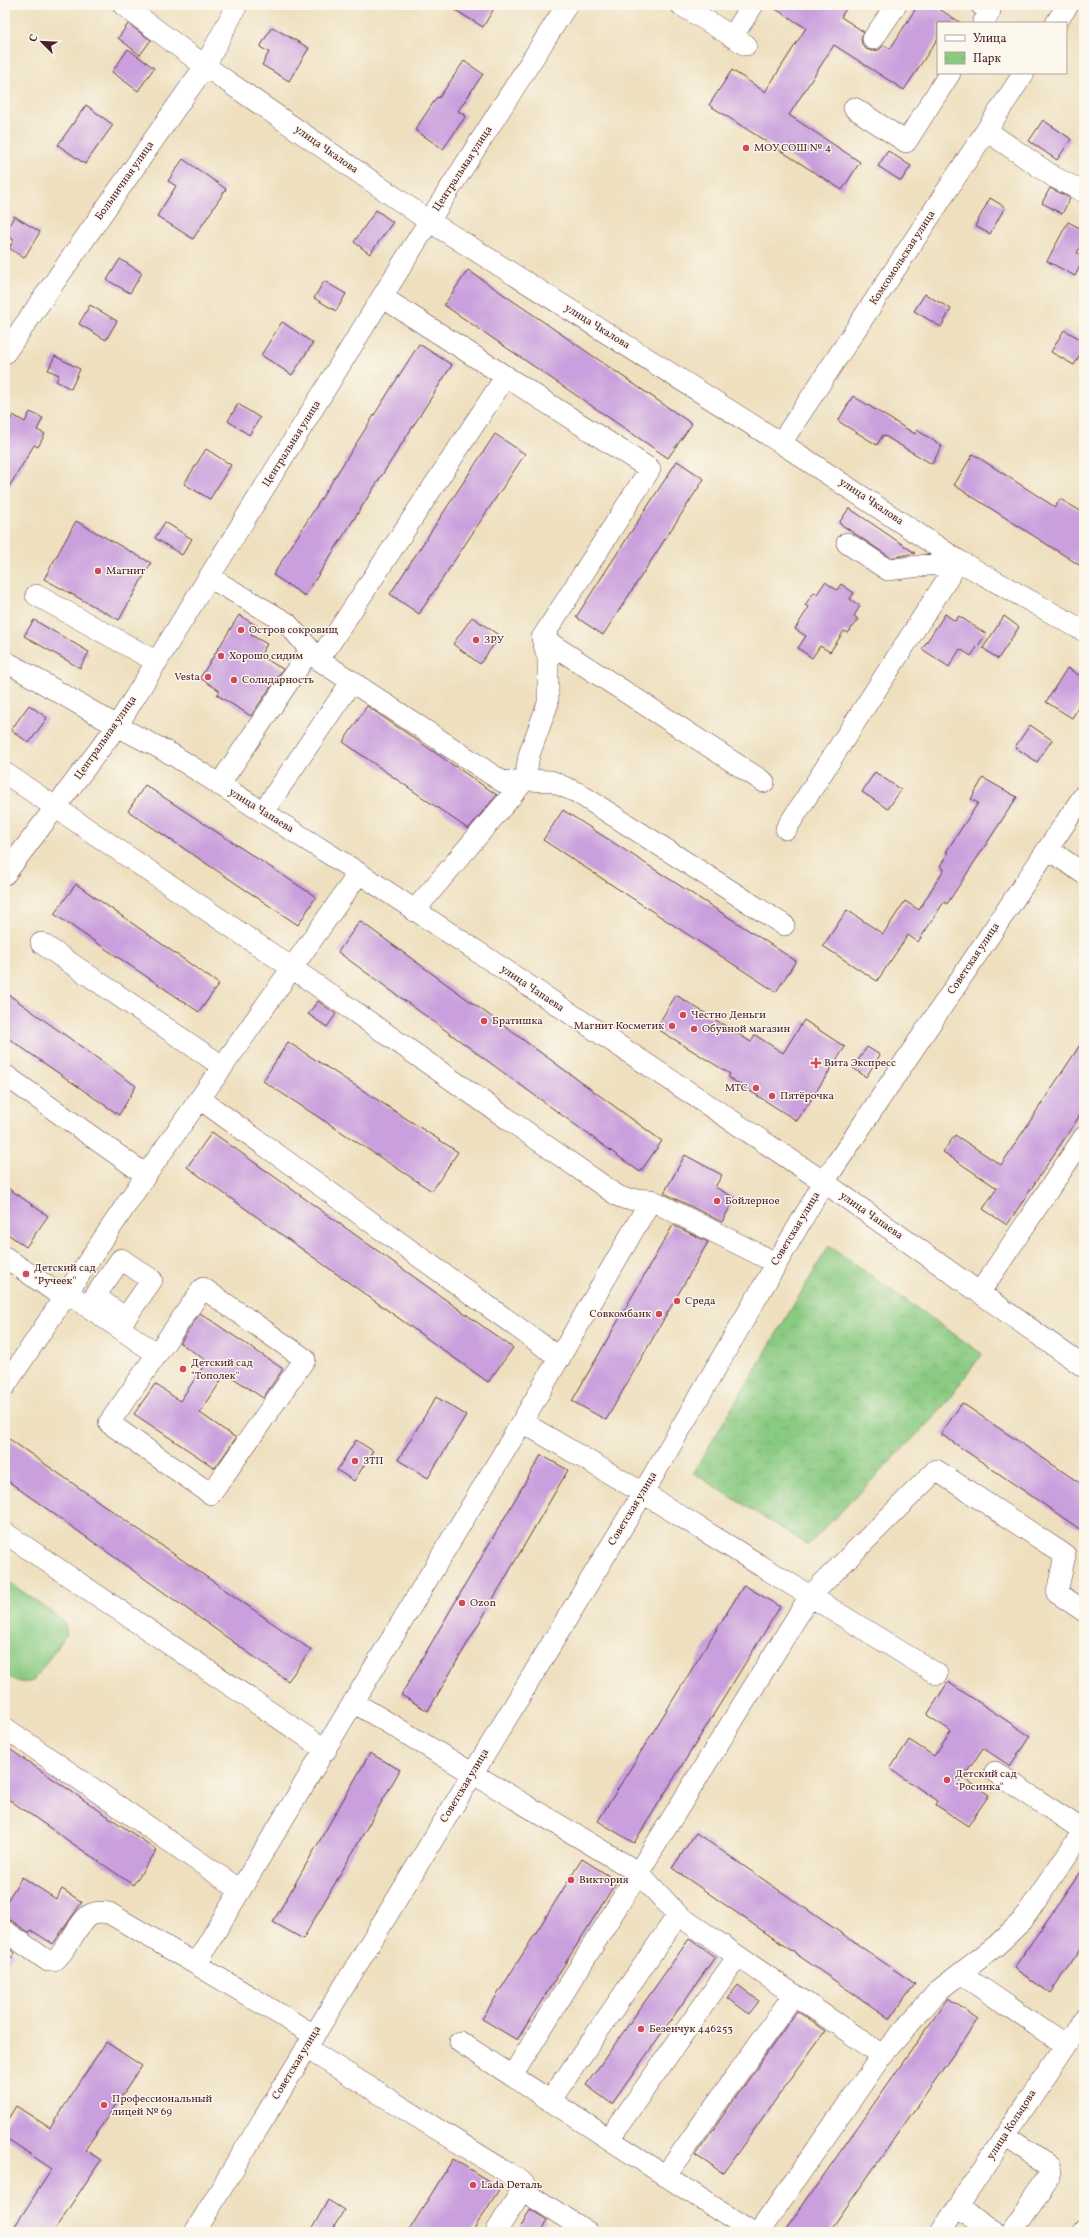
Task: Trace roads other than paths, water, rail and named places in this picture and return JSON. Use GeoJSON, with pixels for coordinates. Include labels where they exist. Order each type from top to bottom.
{"type":"FeatureCollection","features":[{"type":"Feature","properties":{"kind":"street","name":"улица Чкалова"},"geometry":{"type":"LineString","coordinates":[[123,5],[205,66],[429,221],[781,442],[959,561],[1084,631]]}},
{"type":"Feature","properties":{"kind":"street","name":"Больничная улица"},"geometry":{"type":"LineString","coordinates":[[5,353],[205,66],[237,5]]}},
{"type":"Feature","properties":{"kind":"street","name":"Центральная улица"},"geometry":{"type":"LineString","coordinates":[[5,874],[117,726],[429,221],[567,5]]}},
{"type":"Feature","properties":{"kind":"street"},"geometry":{"type":"LineString","coordinates":[[681,5],[739,41],[753,5]]}},
{"type":"Feature","properties":{"kind":"street"},"geometry":{"type":"LineString","coordinates":[[873,39],[896,5]]}},
{"type":"Feature","properties":{"kind":"street"},"geometry":{"type":"LineString","coordinates":[[981,5],[990,11],[983,22]]}},
{"type":"Feature","properties":{"kind":"street"},"geometry":{"type":"LineString","coordinates":[[1057,22],[1068,5]]}},
{"type":"Feature","properties":{"kind":"street"},"geometry":{"type":"LineString","coordinates":[[854,108],[906,142],[949,74]]}},
{"type":"Feature","properties":{"kind":"street","name":"Комсомольская улица"},"geometry":{"type":"LineString","coordinates":[[781,442],[1023,74]]}},
{"type":"Feature","properties":{"kind":"street"},"geometry":{"type":"LineString","coordinates":[[987,131],[1054,177],[1084,192]]}},
{"type":"Feature","properties":{"kind":"street"},"geometry":{"type":"LineString","coordinates":[[382,297],[650,469],[542,638],[548,658],[548,703],[529,756],[525,780],[414,911]]}},
{"type":"Feature","properties":{"kind":"street"},"geometry":{"type":"LineString","coordinates":[[219,785],[315,655],[506,376]]}},
{"type":"Feature","properties":{"kind":"street"},"geometry":{"type":"LineString","coordinates":[[847,543],[888,570],[959,561]]}},
{"type":"Feature","properties":{"kind":"street"},"geometry":{"type":"LineString","coordinates":[[786,829],[959,561]]}},
{"type":"Feature","properties":{"kind":"street"},"geometry":{"type":"LineString","coordinates":[[209,577],[287,623],[315,655],[503,782],[525,780],[551,781],[578,793],[784,925]]}},
{"type":"Feature","properties":{"kind":"street"},"geometry":{"type":"LineString","coordinates":[[36,595],[157,662]]}},
{"type":"Feature","properties":{"kind":"street"},"geometry":{"type":"LineString","coordinates":[[542,638],[764,782]]}},
{"type":"Feature","properties":{"kind":"street","name":"улица Чапаева"},"geometry":{"type":"LineString","coordinates":[[5,661],[117,726],[173,755],[359,873],[414,911],[824,1182],[1084,1367]]}},
{"type":"Feature","properties":{"kind":"street"},"geometry":{"type":"LineString","coordinates":[[263,812],[352,681]]}},
{"type":"Feature","properties":{"kind":"street"},"geometry":{"type":"LineString","coordinates":[[5,773],[292,968],[618,1196],[626,1199],[651,1200],[776,1263]]}},
{"type":"Feature","properties":{"kind":"street","name":"Советская улица"},"geometry":{"type":"LineString","coordinates":[[195,2232],[643,1493],[824,1182],[1084,795]]}},
{"type":"Feature","properties":{"kind":"street"},"geometry":{"type":"LineString","coordinates":[[1048,849],[1084,874]]}},
{"type":"Feature","properties":{"kind":"street"},"geometry":{"type":"LineString","coordinates":[[5,1386],[146,1175],[359,873]]}},
{"type":"Feature","properties":{"kind":"street"},"geometry":{"type":"LineString","coordinates":[[41,943],[222,1066]]}},
{"type":"Feature","properties":{"kind":"street"},"geometry":{"type":"LineString","coordinates":[[5,1075],[146,1175]]}},
{"type":"Feature","properties":{"kind":"street"},"geometry":{"type":"LineString","coordinates":[[200,1099],[560,1358]]}},
{"type":"Feature","properties":{"kind":"street"},"geometry":{"type":"LineString","coordinates":[[980,1292],[1084,1137]]}},
{"type":"Feature","properties":{"kind":"street"},"geometry":{"type":"LineString","coordinates":[[199,1966],[203,1952],[355,1702],[522,1422],[651,1200]]}},
{"type":"Feature","properties":{"kind":"street"},"geometry":{"type":"LineString","coordinates":[[5,1257],[66,1295],[122,1322],[157,1354]]}},
{"type":"Feature","properties":{"kind":"street"},"geometry":{"type":"LineString","coordinates":[[203,1288],[305,1359],[211,1494],[109,1423],[157,1354],[203,1288]]}},
{"type":"Feature","properties":{"kind":"street"},"geometry":{"type":"LineString","coordinates":[[522,1422],[643,1493],[937,1674]]}},
{"type":"Feature","properties":{"kind":"street"},"geometry":{"type":"LineString","coordinates":[[512,2076],[810,1596],[936,1470],[1065,1555],[1057,1593],[1084,1611]]}},
{"type":"Feature","properties":{"kind":"street"},"geometry":{"type":"LineString","coordinates":[[5,1533],[326,1750]]}},
{"type":"Feature","properties":{"kind":"street"},"geometry":{"type":"LineString","coordinates":[[355,1702],[639,1873],[678,1915],[882,2055]]}},
{"type":"Feature","properties":{"kind":"street"},"geometry":{"type":"LineString","coordinates":[[5,1728],[240,1890]]}},
{"type":"Feature","properties":{"kind":"street"},"geometry":{"type":"LineString","coordinates":[[759,2232],[882,2055],[939,1990],[997,1945],[1022,1921],[1084,1830],[995,1772]]}},
{"type":"Feature","properties":{"kind":"street"},"geometry":{"type":"LineString","coordinates":[[5,1931],[48,1961],[54,1961],[61,1956],[88,1916],[98,1912],[109,1913],[199,1966],[521,2181],[524,2184],[522,2190],[496,2232]]}},
{"type":"Feature","properties":{"kind":"street"},"geometry":{"type":"LineString","coordinates":[[550,2101],[678,1915]]}},
{"type":"Feature","properties":{"kind":"street"},"geometry":{"type":"LineString","coordinates":[[608,2139],[738,1956]]}},
{"type":"Feature","properties":{"kind":"street"},"geometry":{"type":"LineString","coordinates":[[961,1974],[1065,2045]]}},
{"type":"Feature","properties":{"kind":"street"},"geometry":{"type":"LineString","coordinates":[[665,2176],[794,1994]]}},
{"type":"Feature","properties":{"kind":"street","name":"улица Кольцова"},"geometry":{"type":"LineString","coordinates":[[942,2232],[1084,2018]]}},
{"type":"Feature","properties":{"kind":"street"},"geometry":{"type":"LineString","coordinates":[[460,2042],[752,2232]]}},
{"type":"Feature","properties":{"kind":"street"},"geometry":{"type":"LineString","coordinates":[[1005,2136],[1049,2165],[1051,2171],[1050,2177],[1011,2232]]}},
{"type":"Feature","properties":{"kind":"street"},"geometry":{"type":"LineString","coordinates":[[522,2190],[588,2232]]}},
{"type":"Feature","properties":{"kind":"street"},"geometry":{"type":"LineString","coordinates":[[958,2207],[993,2232]]}},
{"type":"Feature","properties":{"kind":"place","name":"МОУ СОШ № 4"},"geometry":{"type":"Point","coordinates":[746,148]}},
{"type":"Feature","properties":{"kind":"place","name":"Магнит"},"geometry":{"type":"Point","coordinates":[98,571]}},
{"type":"Feature","properties":{"kind":"place","name":"Остров сокровищ"},"geometry":{"type":"Point","coordinates":[241,630]}},
{"type":"Feature","properties":{"kind":"place","name":"ЗРУ"},"geometry":{"type":"Point","coordinates":[476,640]}},
{"type":"Feature","properties":{"kind":"place","name":"Хорошо сидим"},"geometry":{"type":"Point","coordinates":[221,656]}},
{"type":"Feature","properties":{"kind":"place","name":"Vesta"},"geometry":{"type":"Point","coordinates":[208,677]}},
{"type":"Feature","properties":{"kind":"place","name":"Солидарность"},"geometry":{"type":"Point","coordinates":[234,680]}},
{"type":"Feature","properties":{"kind":"place","name":"Честно Деньги"},"geometry":{"type":"Point","coordinates":[683,1015]}},
{"type":"Feature","properties":{"kind":"place","name":"Братишка"},"geometry":{"type":"Point","coordinates":[484,1021]}},
{"type":"Feature","properties":{"kind":"place","name":"Магнит Косметик"},"geometry":{"type":"Point","coordinates":[672,1026]}},
{"type":"Feature","properties":{"kind":"place","name":"Обувной магазин"},"geometry":{"type":"Point","coordinates":[694,1029]}},
{"type":"Feature","properties":{"kind":"place","name":"Вита Экспресс"},"geometry":{"type":"Point","coordinates":[816,1063]}},
{"type":"Feature","properties":{"kind":"place","name":"МТС"},"geometry":{"type":"Point","coordinates":[756,1088]}},
{"type":"Feature","properties":{"kind":"place","name":"Пятёрочка"},"geometry":{"type":"Point","coordinates":[772,1096]}},
{"type":"Feature","properties":{"kind":"place","name":"Бойлерное"},"geometry":{"type":"Point","coordinates":[717,1201]}},
{"type":"Feature","properties":{"kind":"place","name":"Детский сад \"Ручеек\""},"geometry":{"type":"Point","coordinates":[26,1274]}},
{"type":"Feature","properties":{"kind":"place","name":"Среда"},"geometry":{"type":"Point","coordinates":[677,1301]}},
{"type":"Feature","properties":{"kind":"place","name":"Совкомбанк"},"geometry":{"type":"Point","coordinates":[659,1314]}},
{"type":"Feature","properties":{"kind":"place","name":"Детский сад \"Тополек\""},"geometry":{"type":"Point","coordinates":[183,1369]}},
{"type":"Feature","properties":{"kind":"place","name":"ЗТП"},"geometry":{"type":"Point","coordinates":[355,1461]}},
{"type":"Feature","properties":{"kind":"place","name":"Ozon"},"geometry":{"type":"Point","coordinates":[462,1603]}},
{"type":"Feature","properties":{"kind":"place","name":"Детский сад \"Росинка\""},"geometry":{"type":"Point","coordinates":[947,1780]}},
{"type":"Feature","properties":{"kind":"place","name":"Виктория"},"geometry":{"type":"Point","coordinates":[571,1880]}},
{"type":"Feature","properties":{"kind":"place","name":"Безенчук 446253"},"geometry":{"type":"Point","coordinates":[641,2029]}},
{"type":"Feature","properties":{"kind":"place","name":"Профессиональный лицей № 69"},"geometry":{"type":"Point","coordinates":[104,2105]}},
{"type":"Feature","properties":{"kind":"place","name":"Lada Dеталь"},"geometry":{"type":"Point","coordinates":[473,2185]}}]}
